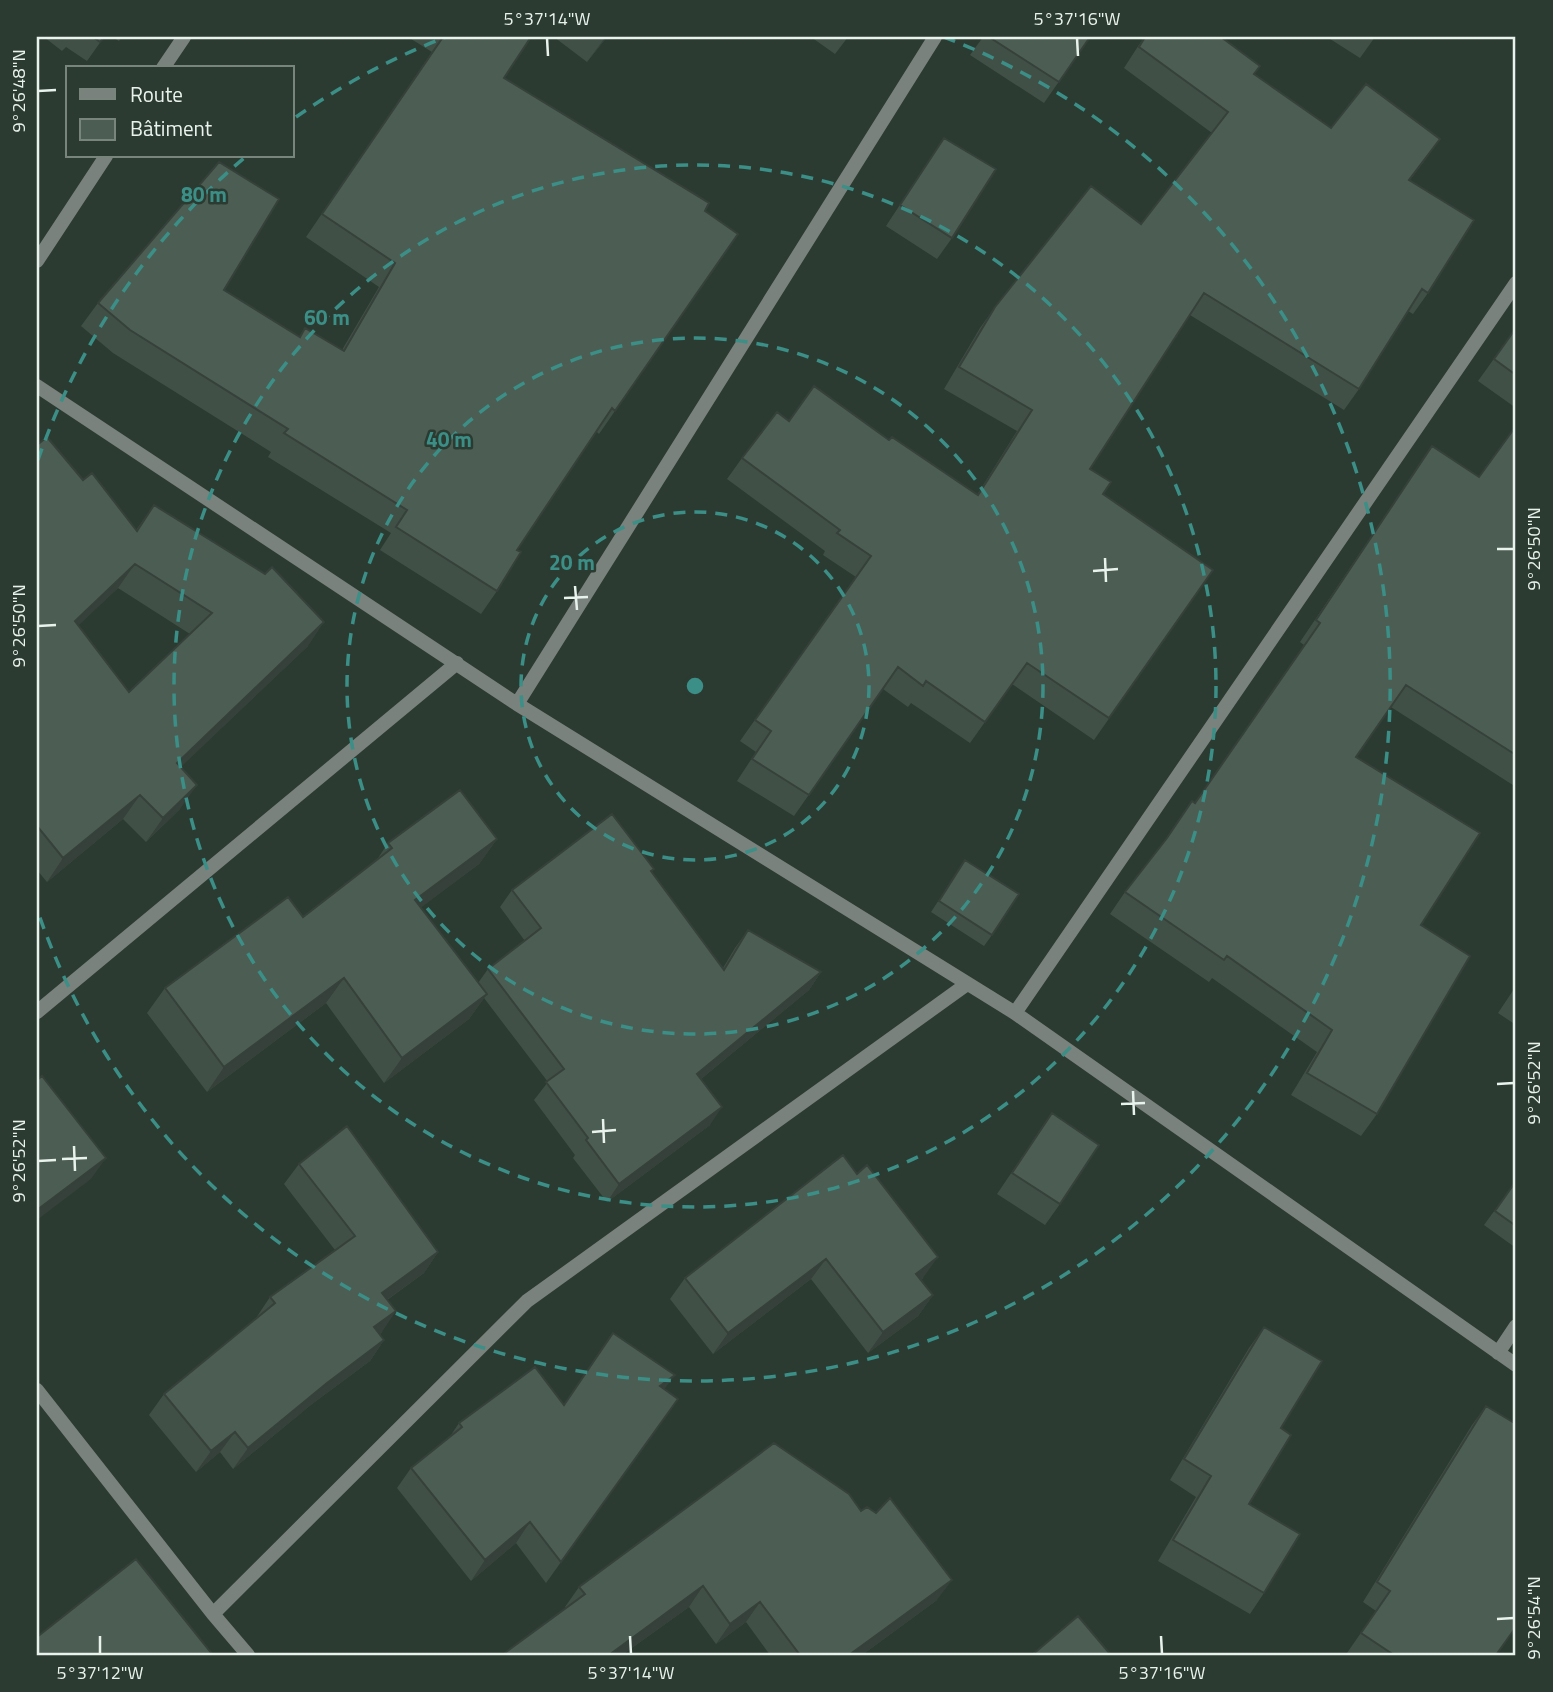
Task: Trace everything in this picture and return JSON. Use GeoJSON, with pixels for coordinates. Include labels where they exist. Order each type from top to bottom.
{"type":"FeatureCollection","features":[{"type":"Feature","properties":{"kind":"street"},"geometry":{"type":"LineString","coordinates":[[164,66],[184,37]]}},
{"type":"Feature","properties":{"kind":"street"},"geometry":{"type":"LineString","coordinates":[[517,704],[934,37]]}},
{"type":"Feature","properties":{"kind":"street"},"geometry":{"type":"LineString","coordinates":[[37,261],[105,158]]}},
{"type":"Feature","properties":{"kind":"street"},"geometry":{"type":"LineString","coordinates":[[1015,1013],[1516,284]]}},
{"type":"Feature","properties":{"kind":"street"},"geometry":{"type":"LineString","coordinates":[[37,386],[517,704],[1015,1013],[1516,1365]]}},
{"type":"Feature","properties":{"kind":"street"},"geometry":{"type":"LineString","coordinates":[[37,1012],[457,663]]}},
{"type":"Feature","properties":{"kind":"street"},"geometry":{"type":"LineString","coordinates":[[213,1615],[527,1301],[967,984]]}},
{"type":"Feature","properties":{"kind":"street"},"geometry":{"type":"LineString","coordinates":[[1498,1353],[1516,1326]]}},
{"type":"Feature","properties":{"kind":"street"},"geometry":{"type":"LineString","coordinates":[[37,1390],[213,1615],[248,1655]]}},
{"type":"Feature","properties":{"kind":"building"},"geometry":{"type":"Polygon","coordinates":[[[443,37],[531,37],[504,78],[709,203],[705,211],[738,234],[615,411],[612,408],[517,550],[521,552],[497,591],[396,527],[407,510],[284,433],[288,429],[130,330],[98,303],[219,162],[279,199],[224,290],[300,337],[305,328],[344,351],[395,263],[322,214],[443,37]]]}},
{"type":"Feature","properties":{"kind":"building"},"geometry":{"type":"Polygon","coordinates":[[[989,37],[1090,37],[1059,82],[989,37]]]}},
{"type":"Feature","properties":{"kind":"building"},"geometry":{"type":"Polygon","coordinates":[[[1145,37],[1221,37],[1260,66],[1254,74],[1331,128],[1366,84],[1440,139],[1409,180],[1474,220],[1428,293],[1422,289],[1359,389],[1204,293],[1090,469],[1111,482],[1103,494],[1213,570],[1109,718],[1027,663],[985,722],[926,681],[923,686],[898,667],[809,795],[752,759],[771,731],[755,720],[871,556],[837,533],[840,530],[742,458],[777,412],[789,421],[814,386],[889,440],[892,437],[978,495],[1032,410],[959,367],[995,307],[1091,186],[1141,224],[1228,112],[1139,47],[1145,37]]]}},
{"type":"Feature","properties":{"kind":"building"},"geometry":{"type":"Polygon","coordinates":[[[944,138],[996,169],[952,238],[900,205],[944,138]]]}},
{"type":"Feature","properties":{"kind":"building"},"geometry":{"type":"Polygon","coordinates":[[[1516,328],[1516,375],[1494,359],[1516,328]]]}},
{"type":"Feature","properties":{"kind":"building"},"geometry":{"type":"Polygon","coordinates":[[[1516,426],[1516,755],[1406,685],[1356,757],[1480,833],[1421,925],[1470,956],[1377,1114],[1307,1073],[1332,1030],[1227,956],[1224,960],[1125,892],[1192,801],[1195,803],[1320,623],[1316,620],[1432,446],[1479,477],[1516,426]]]}},
{"type":"Feature","properties":{"kind":"building"},"geometry":{"type":"Polygon","coordinates":[[[47,437],[83,480],[92,473],[137,531],[154,505],[265,574],[272,567],[324,622],[177,763],[197,785],[163,818],[140,795],[63,858],[37,826],[37,445],[47,437]],[[135,564],[75,621],[129,692],[212,613],[135,564]]]}},
{"type":"Feature","properties":{"kind":"building"},"geometry":{"type":"Polygon","coordinates":[[[460,790],[497,839],[415,900],[487,994],[402,1058],[344,978],[224,1067],[165,988],[288,897],[303,917],[392,848],[388,843],[460,790]]]}},
{"type":"Feature","properties":{"kind":"building"},"geometry":{"type":"Polygon","coordinates":[[[612,814],[724,970],[748,930],[821,972],[697,1074],[722,1107],[619,1184],[546,1082],[564,1069],[488,969],[541,928],[512,890],[612,814]]]}},
{"type":"Feature","properties":{"kind":"building"},"geometry":{"type":"Polygon","coordinates":[[[965,860],[1019,894],[992,935],[939,901],[965,860]]]}},
{"type":"Feature","properties":{"kind":"building"},"geometry":{"type":"Polygon","coordinates":[[[42,1076],[106,1158],[37,1210],[37,1080],[42,1076]]]}},
{"type":"Feature","properties":{"kind":"building"},"geometry":{"type":"Polygon","coordinates":[[[1052,1113],[1099,1145],[1060,1204],[1012,1173],[1052,1113]]]}},
{"type":"Feature","properties":{"kind":"building"},"geometry":{"type":"Polygon","coordinates":[[[347,1126],[438,1252],[382,1293],[396,1311],[374,1327],[384,1340],[248,1448],[235,1432],[211,1451],[164,1394],[275,1303],[270,1297],[355,1236],[299,1164],[347,1126]]]}},
{"type":"Feature","properties":{"kind":"building"},"geometry":{"type":"Polygon","coordinates":[[[843,1155],[857,1174],[867,1165],[938,1257],[916,1274],[933,1295],[883,1332],[826,1259],[728,1333],[685,1278],[843,1155]]]}},
{"type":"Feature","properties":{"kind":"building"},"geometry":{"type":"Polygon","coordinates":[[[1516,1181],[1516,1226],[1495,1211],[1516,1181]]]}},
{"type":"Feature","properties":{"kind":"building"},"geometry":{"type":"Polygon","coordinates":[[[1264,1327],[1322,1361],[1281,1428],[1291,1435],[1249,1504],[1300,1534],[1264,1593],[1173,1540],[1211,1476],[1184,1459],[1264,1327]]]}},
{"type":"Feature","properties":{"kind":"building"},"geometry":{"type":"Polygon","coordinates":[[[613,1333],[675,1375],[660,1386],[678,1399],[561,1562],[530,1522],[485,1560],[411,1468],[462,1427],[459,1423],[535,1367],[564,1405],[613,1333]]]}},
{"type":"Feature","properties":{"kind":"building"},"geometry":{"type":"Polygon","coordinates":[[[1486,1406],[1516,1424],[1516,1627],[1496,1655],[1394,1655],[1361,1633],[1390,1591],[1377,1582],[1486,1406]]]}},
{"type":"Feature","properties":{"kind":"building"},"geometry":{"type":"Polygon","coordinates":[[[774,1443],[849,1494],[861,1511],[867,1507],[876,1513],[890,1498],[952,1580],[849,1655],[800,1655],[760,1602],[730,1624],[703,1586],[609,1655],[502,1655],[585,1594],[579,1587],[774,1443]]]}},
{"type":"Feature","properties":{"kind":"building"},"geometry":{"type":"Polygon","coordinates":[[[136,1559],[213,1655],[37,1655],[37,1637],[136,1559]]]}},
{"type":"Feature","properties":{"kind":"building"},"geometry":{"type":"Polygon","coordinates":[[[1078,1616],[1111,1655],[1032,1655],[1078,1616]]]}}]}
